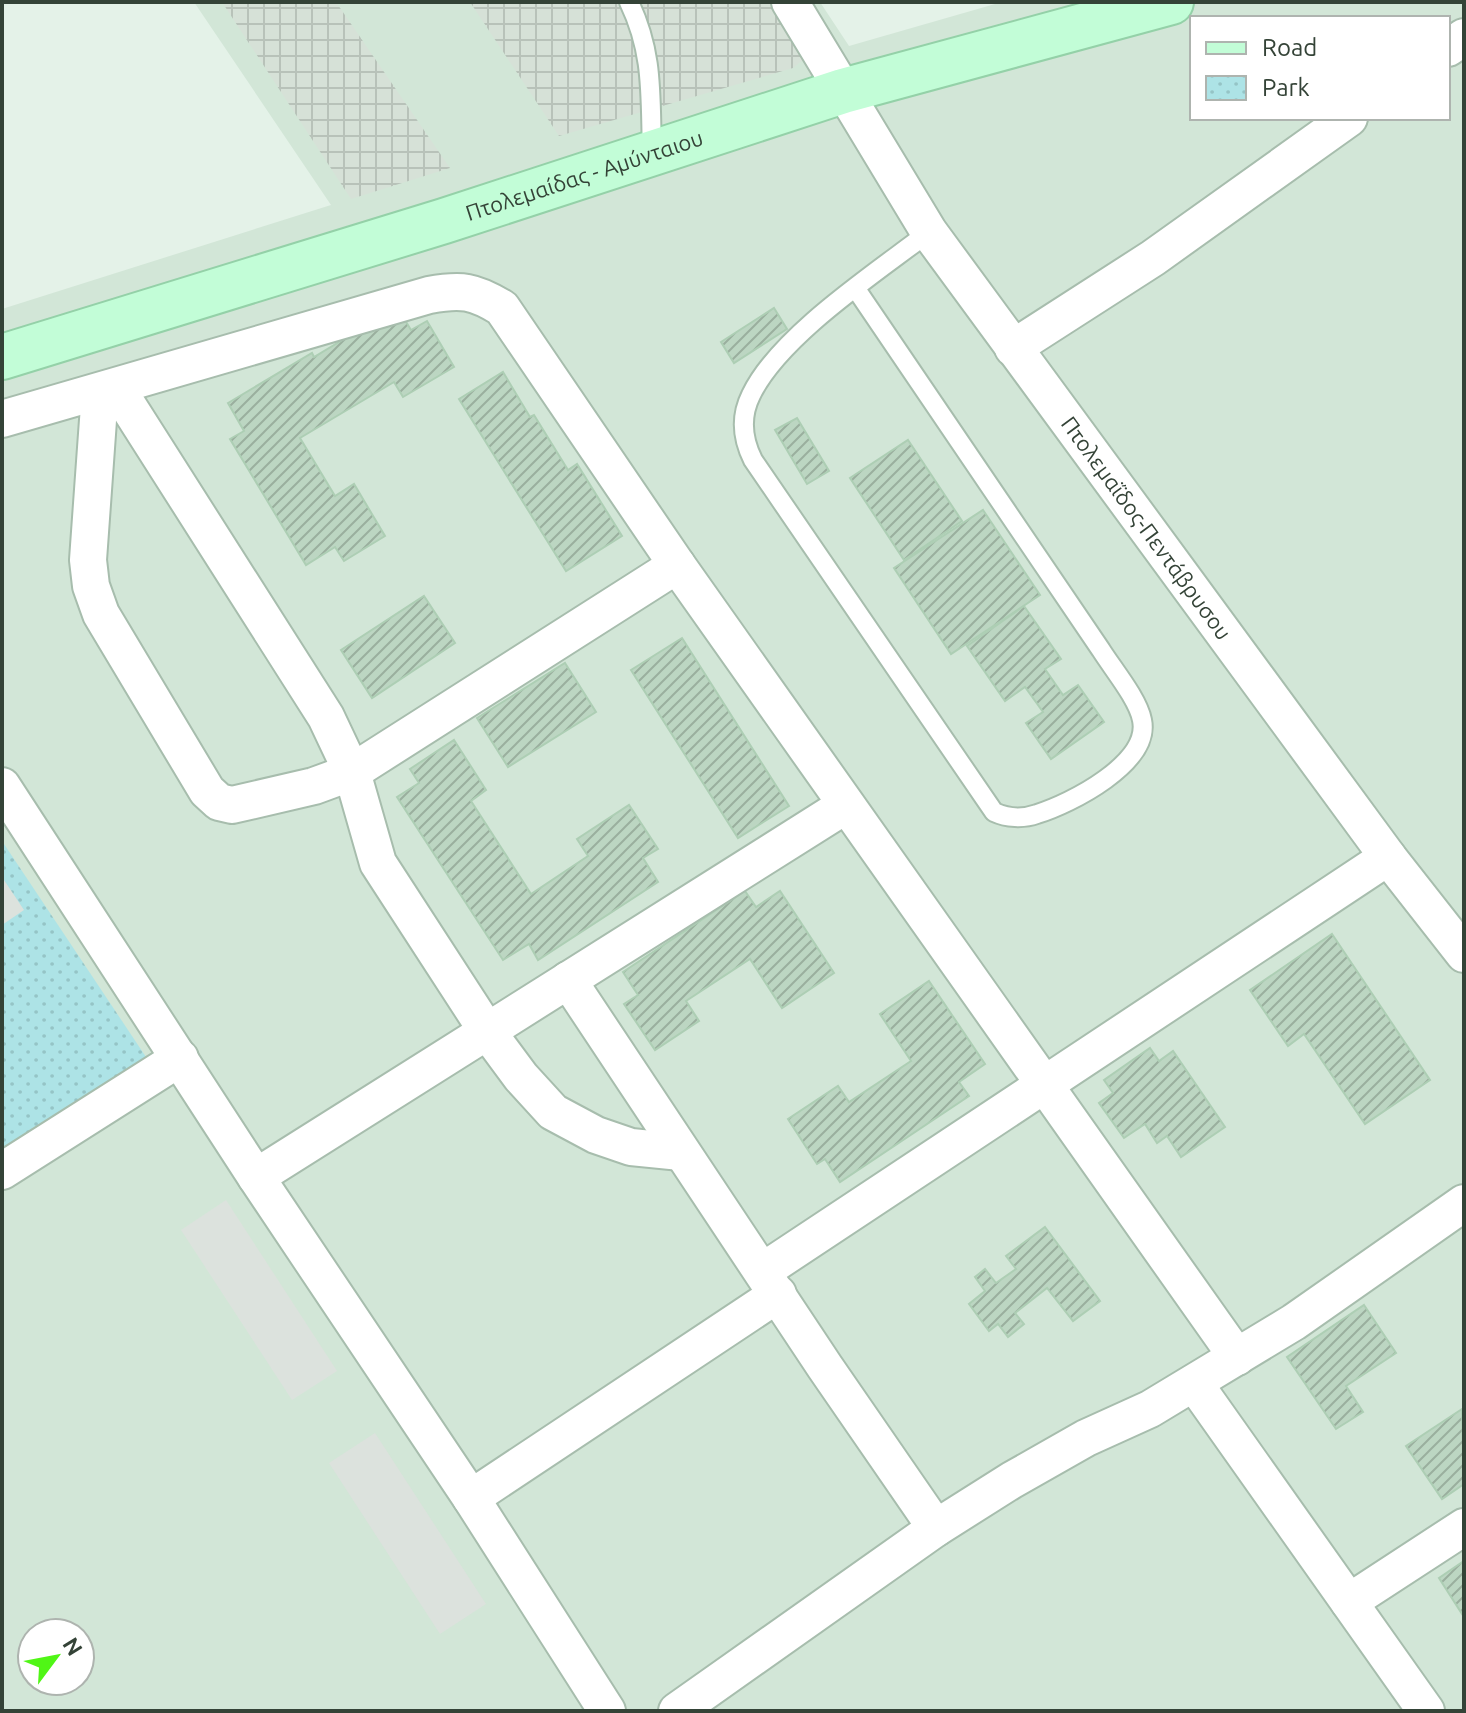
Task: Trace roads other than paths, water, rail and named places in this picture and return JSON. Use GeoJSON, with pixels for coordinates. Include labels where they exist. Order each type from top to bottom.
{"type":"FeatureCollection","features":[{"type":"Feature","properties":{"kind":"main road","name":"Πτολεμαίδας - Αμύνταιου"},"geometry":{"type":"LineString","coordinates":[[2,357],[429,226],[843,91],[1171,2]]}},
{"type":"Feature","properties":{"kind":"street","name":"Πτολεμαΐδος-Πεντάβρυσου"},"geometry":{"type":"LineString","coordinates":[[790,2],[929,232],[1388,857],[1464,954]]}},
{"type":"Feature","properties":{"kind":"street"},"geometry":{"type":"LineString","coordinates":[[1013,348],[1153,258],[1346,120]]}},
{"type":"Feature","properties":{"kind":"street"},"geometry":{"type":"LineString","coordinates":[[2,419],[429,295],[453,290],[472,292],[502,308],[677,565],[1237,1357]]}},
{"type":"Feature","properties":{"kind":"street"},"geometry":{"type":"LineString","coordinates":[[108,389],[88,560],[91,586],[101,614],[207,791],[219,802],[232,805],[314,786],[352,772],[677,565]]}},
{"type":"Feature","properties":{"kind":"street"},"geometry":{"type":"LineString","coordinates":[[108,389],[326,717],[352,772],[378,863],[487,1031],[521,1077],[553,1112],[596,1135],[631,1147],[681,1152]]}},
{"type":"Feature","properties":{"kind":"street"},"geometry":{"type":"LineString","coordinates":[[2,786],[256,1177],[471,1498],[607,1711]]}},
{"type":"Feature","properties":{"kind":"street"},"geometry":{"type":"LineString","coordinates":[[256,1177],[846,805]]}},
{"type":"Feature","properties":{"kind":"street"},"geometry":{"type":"LineString","coordinates":[[471,1498],[1045,1085],[1388,857]]}},
{"type":"Feature","properties":{"kind":"street"},"geometry":{"type":"LineString","coordinates":[[568,980],[936,1528]]}},
{"type":"Feature","properties":{"kind":"street"},"geometry":{"type":"LineString","coordinates":[[2,1171],[180,1058]]}},
{"type":"Feature","properties":{"kind":"street"},"geometry":{"type":"LineString","coordinates":[[677,1711],[936,1528],[1086,1438],[1150,1409],[1294,1322],[1464,1203]]}},
{"type":"Feature","properties":{"kind":"street"},"geometry":{"type":"LineString","coordinates":[[1194,1383],[1426,1711]]}},
{"type":"Feature","properties":{"kind":"street"},"geometry":{"type":"LineString","coordinates":[[1349,1602],[1464,1527]]}},
{"type":"Feature","properties":{"kind":"lane"},"geometry":{"type":"LineString","coordinates":[[629,2],[642,30],[649,68],[652,153]]}},
{"type":"Feature","properties":{"kind":"lane"},"geometry":{"type":"LineString","coordinates":[[856,289],[1101,650],[1142,720],[1136,749],[1125,764],[1098,784],[1037,814],[1014,817],[994,812],[761,473],[745,443],[743,427],[746,409],[752,393],[769,368],[808,327],[856,289],[929,232]]}}]}
